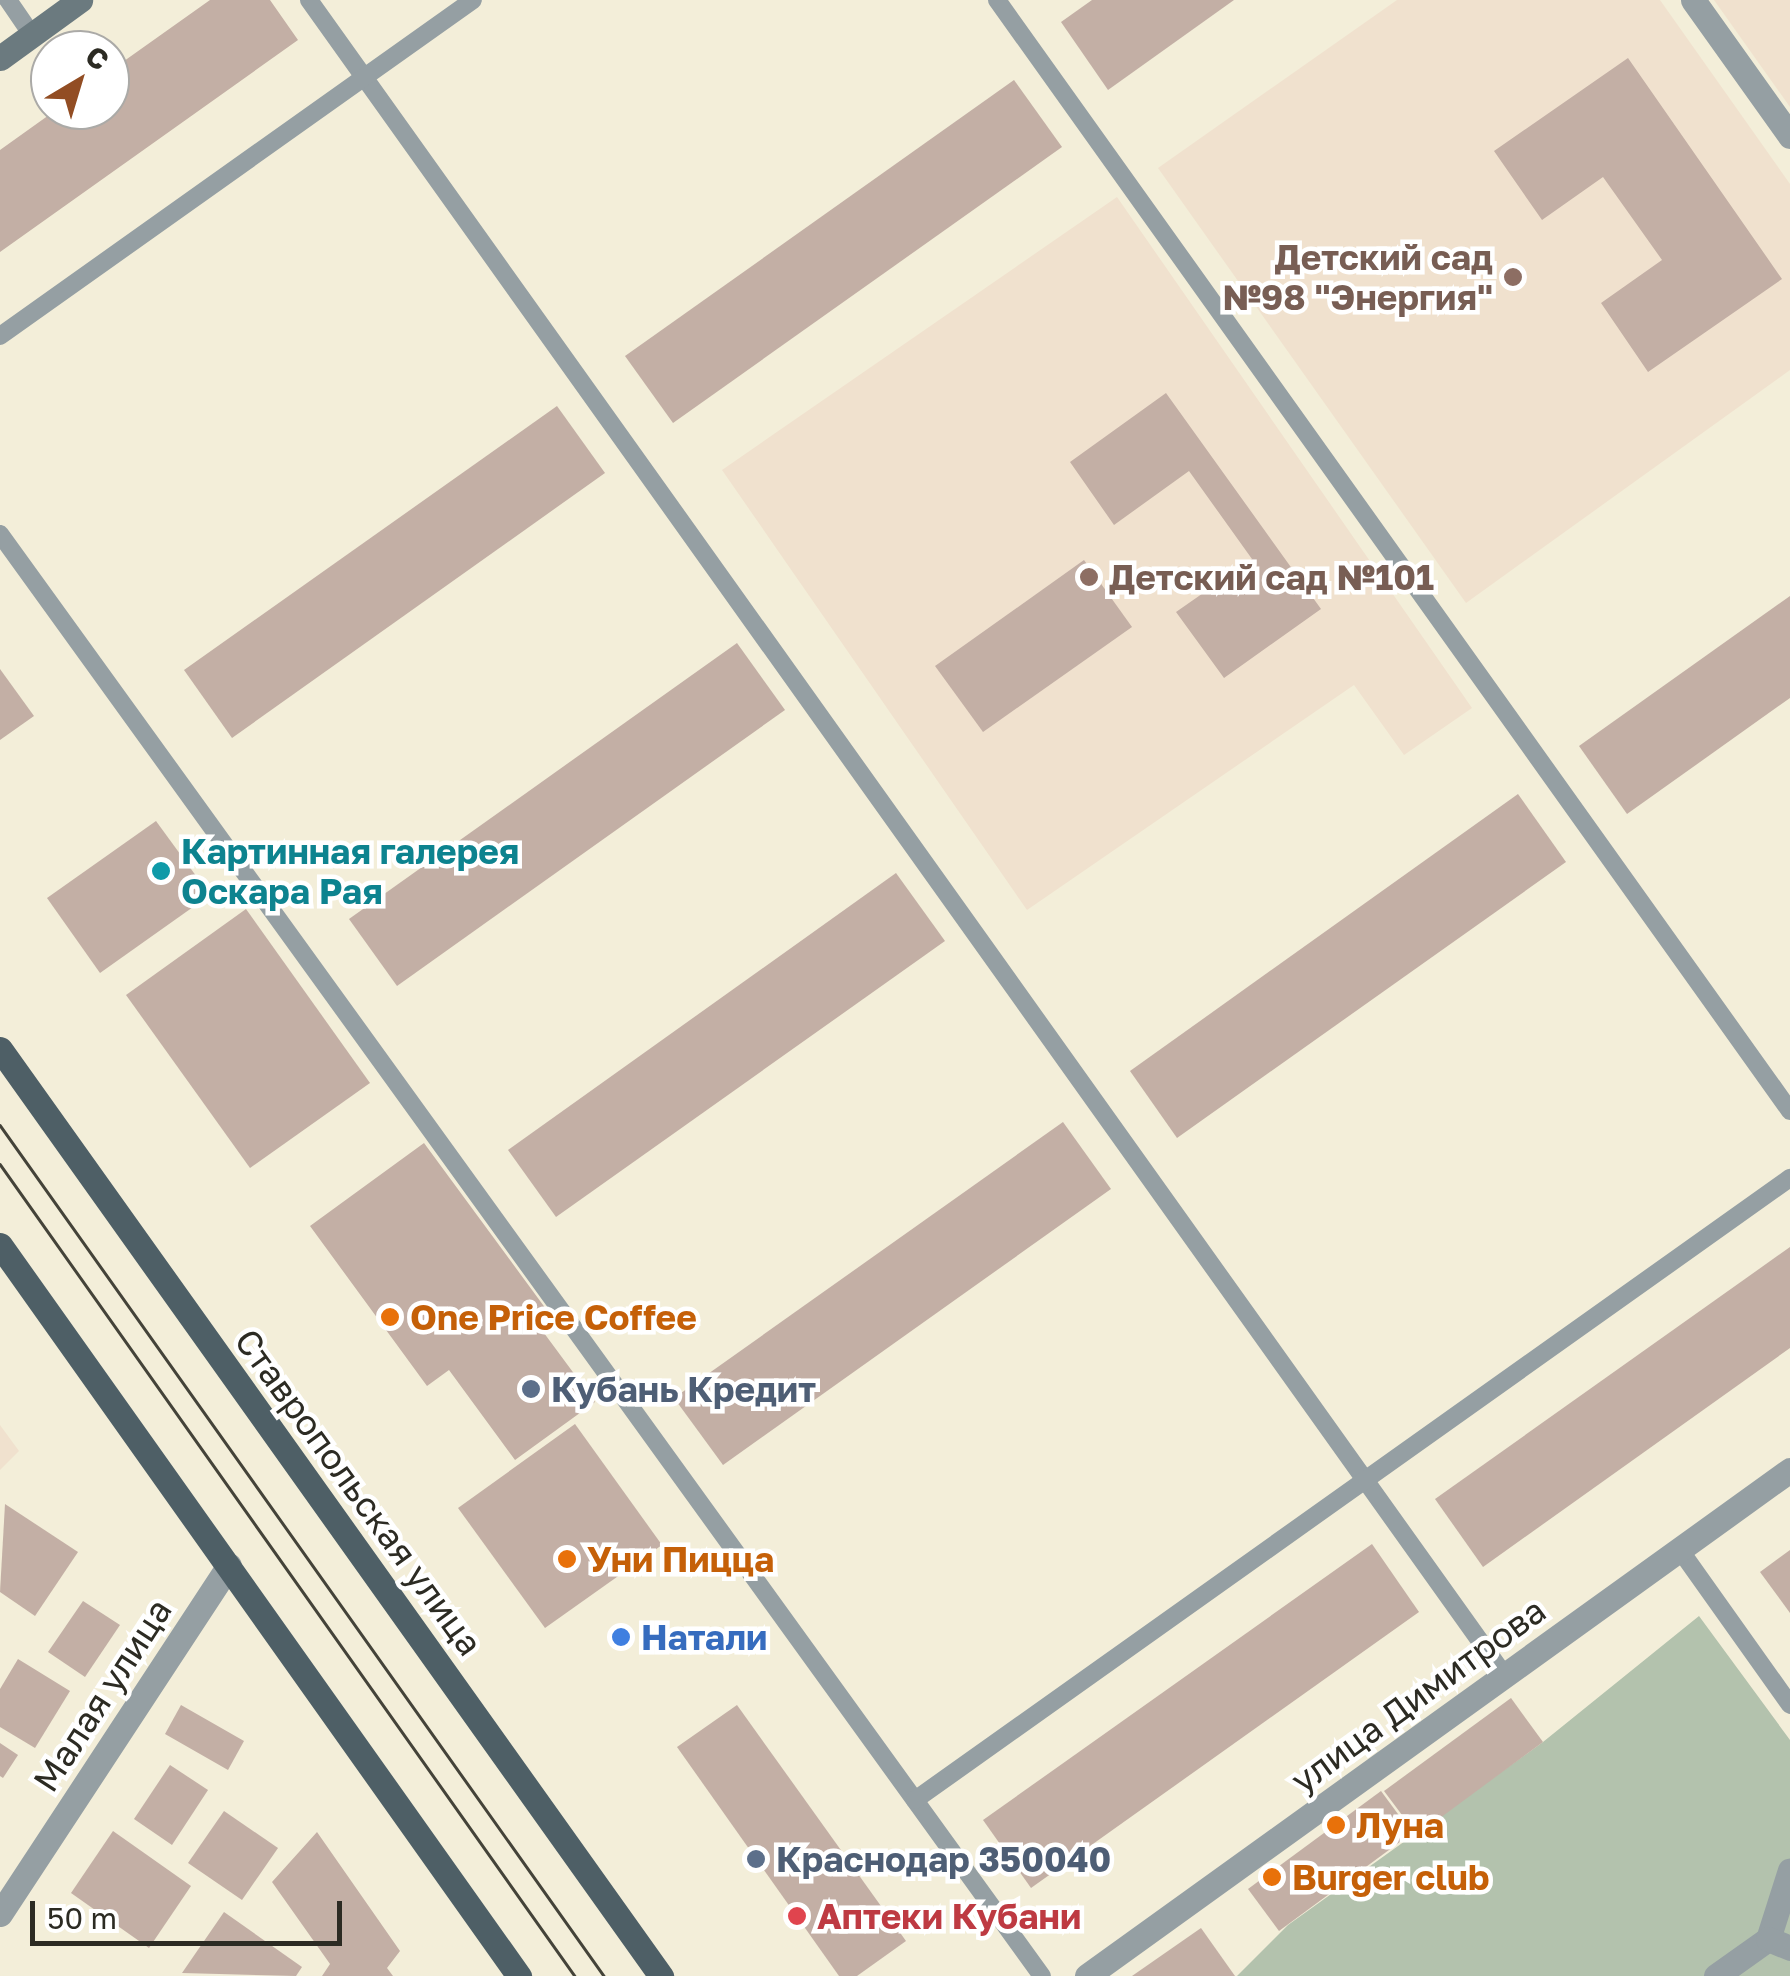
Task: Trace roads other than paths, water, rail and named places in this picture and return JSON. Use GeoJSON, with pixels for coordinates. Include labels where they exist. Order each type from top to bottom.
{"type":"FeatureCollection","features":[{"type":"Feature","properties":{"kind":"main road"},"geometry":{"type":"LineString","coordinates":[[38,30],[80,0]]}},
{"type":"Feature","properties":{"kind":"main road"},"geometry":{"type":"LineString","coordinates":[[0,58],[30,36]]}},
{"type":"Feature","properties":{"kind":"main road","name":"Ставропольская улица"},"geometry":{"type":"LineString","coordinates":[[0,1049],[662,1976]]}},
{"type":"Feature","properties":{"kind":"main road"},"geometry":{"type":"LineString","coordinates":[[0,1245],[519,1976]]}},
{"type":"Feature","properties":{"kind":"street"},"geometry":{"type":"LineString","coordinates":[[1694,0],[1790,136]]}},
{"type":"Feature","properties":{"kind":"street","name":"улица Димитрова"},"geometry":{"type":"LineString","coordinates":[[1088,1976],[1505,1676],[1562,1646],[1680,1550],[1790,1470]]}},
{"type":"Feature","properties":{"kind":"street","name":"Малая улица"},"geometry":{"type":"LineString","coordinates":[[0,1914],[229,1566]]}},
{"type":"Feature","properties":{"kind":"street"},"geometry":{"type":"LineString","coordinates":[[1716,1976],[1779,1944],[1790,1870]]}},
{"type":"Feature","properties":{"kind":"lane"},"geometry":{"type":"LineString","coordinates":[[8,0],[30,31]]}},
{"type":"Feature","properties":{"kind":"lane"},"geometry":{"type":"LineString","coordinates":[[309,0],[1505,1676]]}},
{"type":"Feature","properties":{"kind":"lane"},"geometry":{"type":"LineString","coordinates":[[0,336],[473,0]]}},
{"type":"Feature","properties":{"kind":"lane"},"geometry":{"type":"LineString","coordinates":[[998,0],[1790,1110]]}},
{"type":"Feature","properties":{"kind":"lane"},"geometry":{"type":"LineString","coordinates":[[0,534],[1042,1976]]}},
{"type":"Feature","properties":{"kind":"lane"},"geometry":{"type":"LineString","coordinates":[[915,1800],[1790,1178]]}},
{"type":"Feature","properties":{"kind":"lane"},"geometry":{"type":"LineString","coordinates":[[1680,1550],[1790,1705]]}},
{"type":"Feature","properties":{"kind":"tram line"},"geometry":{"type":"LineString","coordinates":[[0,1125],[604,1976]]}},
{"type":"Feature","properties":{"kind":"tram line"},"geometry":{"type":"LineString","coordinates":[[0,1164],[575,1976]]}},
{"type":"Feature","properties":{"kind":"place","name":"Детский сад №98 \"Энергия\""},"geometry":{"type":"Point","coordinates":[1513,277]}},
{"type":"Feature","properties":{"kind":"place","name":"Детский сад №101"},"geometry":{"type":"Point","coordinates":[1089,577]}},
{"type":"Feature","properties":{"kind":"place","name":"Картинная галерея Оскара Рая"},"geometry":{"type":"Point","coordinates":[161,871]}},
{"type":"Feature","properties":{"kind":"place","name":"One Price Coffee"},"geometry":{"type":"Point","coordinates":[390,1317]}},
{"type":"Feature","properties":{"kind":"place","name":"Кубань Кредит"},"geometry":{"type":"Point","coordinates":[531,1389]}},
{"type":"Feature","properties":{"kind":"place","name":"Уни Пицца"},"geometry":{"type":"Point","coordinates":[567,1559]}},
{"type":"Feature","properties":{"kind":"place","name":"Натали"},"geometry":{"type":"Point","coordinates":[621,1637]}},
{"type":"Feature","properties":{"kind":"place","name":"Луна"},"geometry":{"type":"Point","coordinates":[1336,1825]}},
{"type":"Feature","properties":{"kind":"place","name":"Краснодар 350040"},"geometry":{"type":"Point","coordinates":[756,1859]}},
{"type":"Feature","properties":{"kind":"place","name":"Burger club"},"geometry":{"type":"Point","coordinates":[1272,1877]}},
{"type":"Feature","properties":{"kind":"place","name":"Аптеки Кубани"},"geometry":{"type":"Point","coordinates":[797,1916]}}]}
